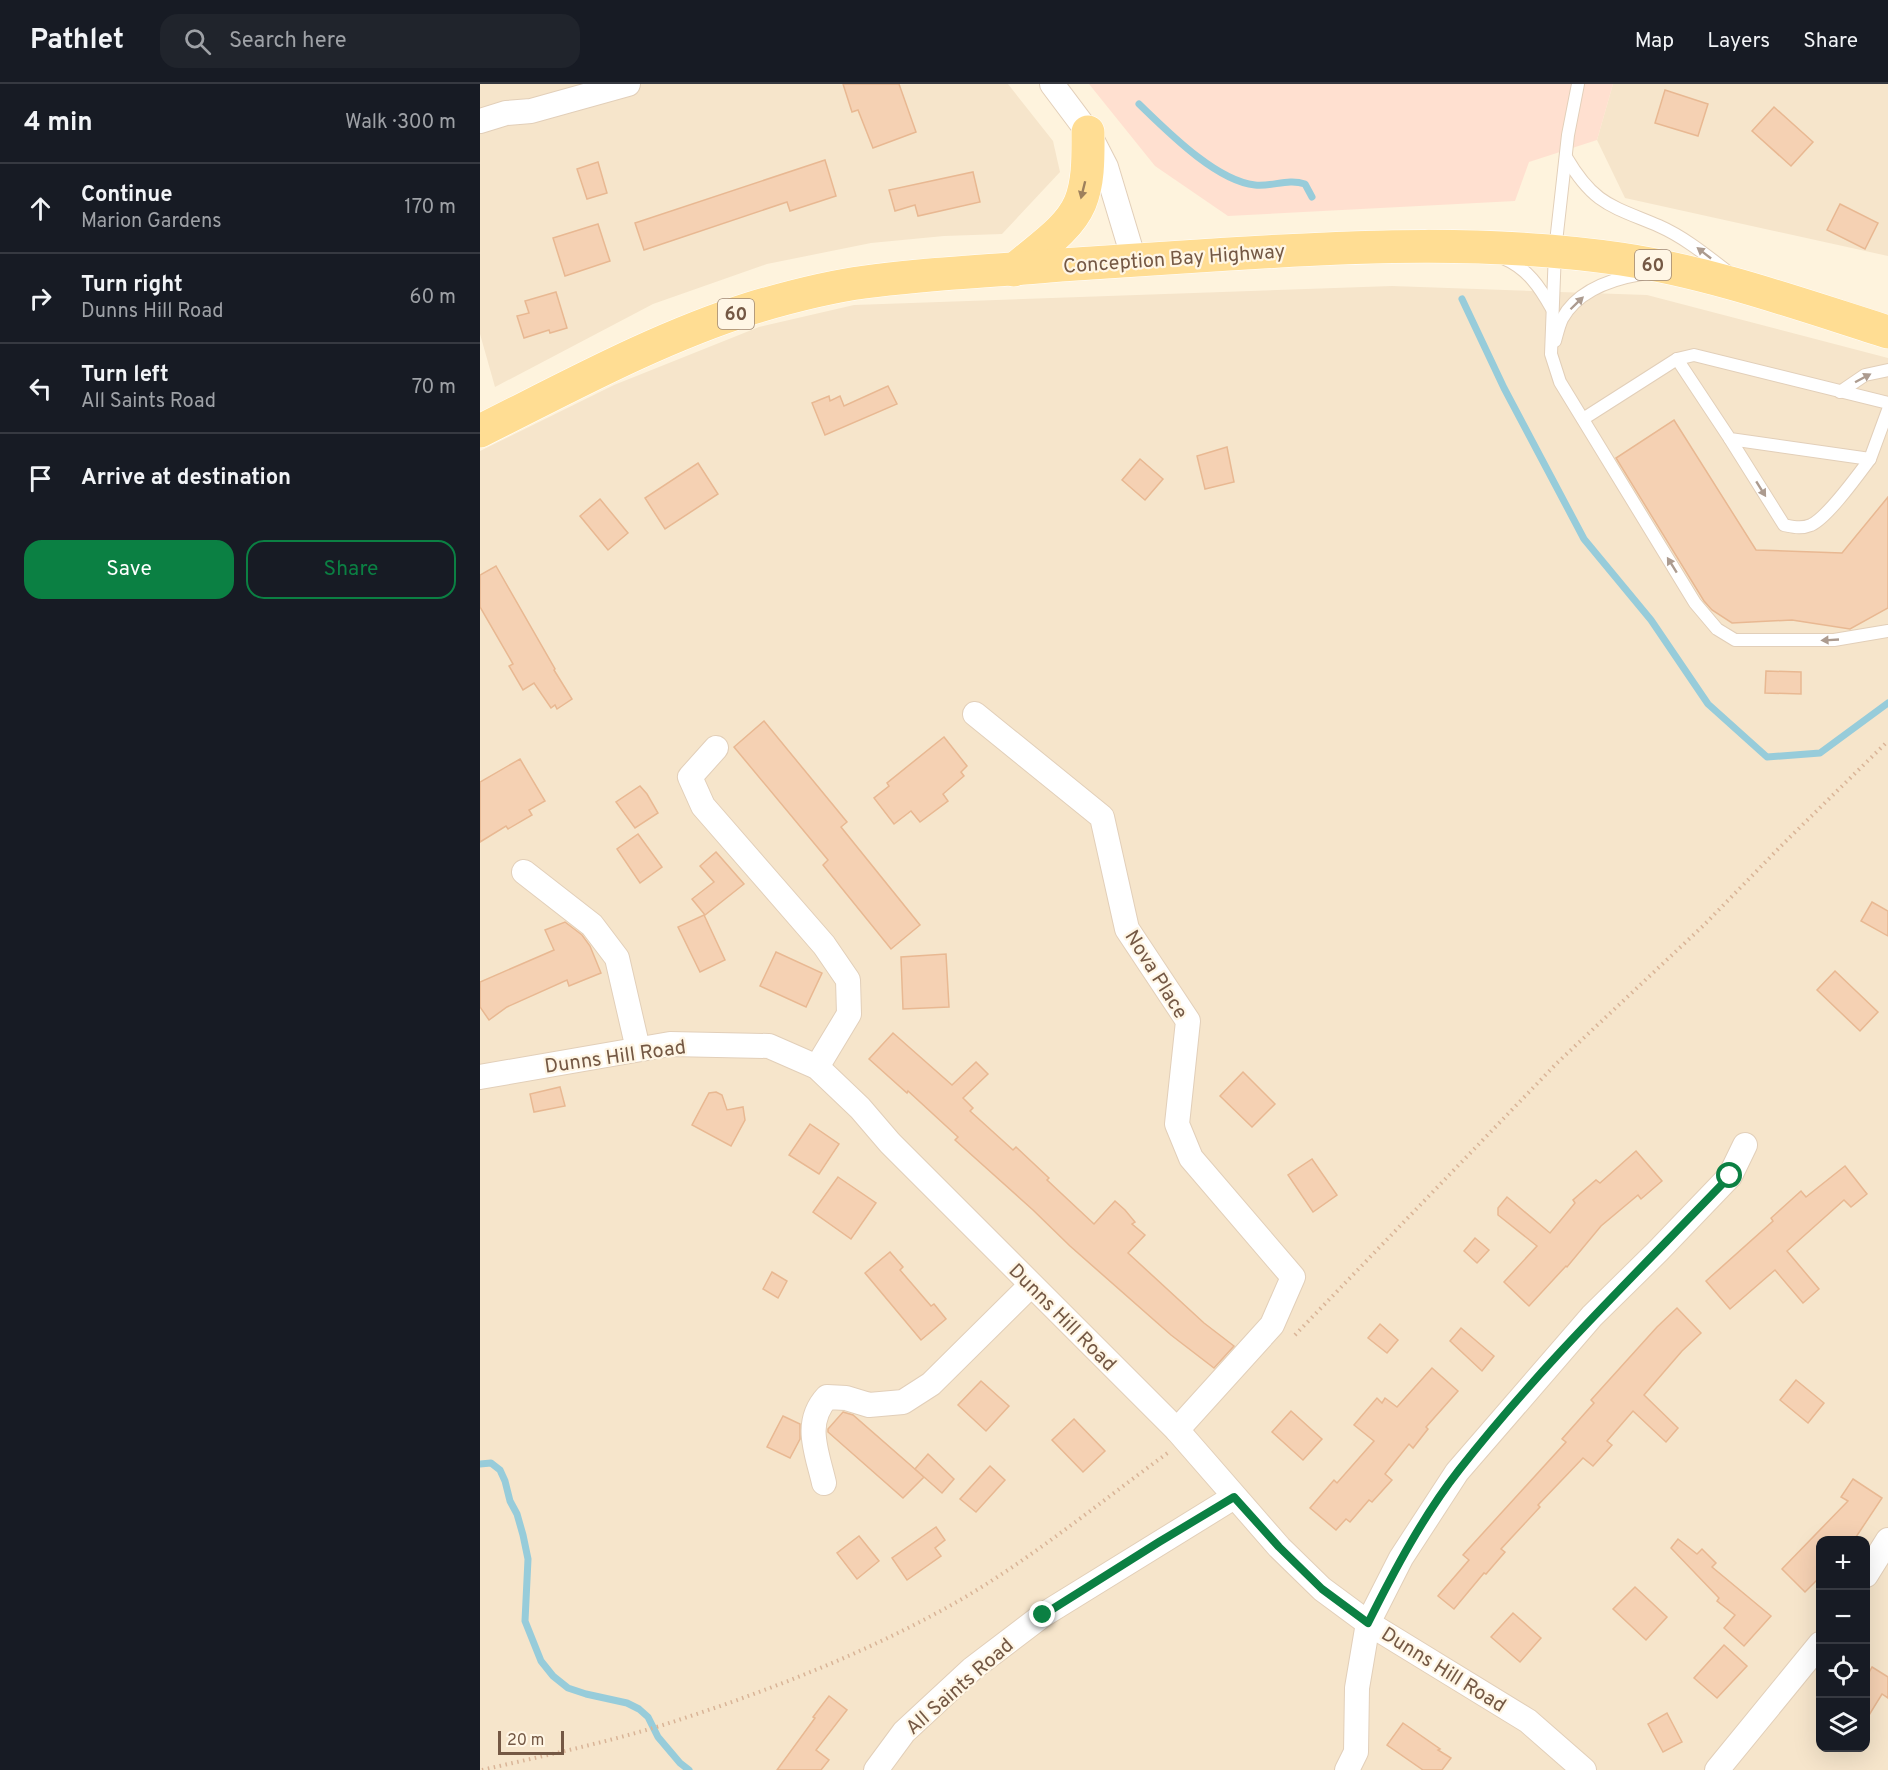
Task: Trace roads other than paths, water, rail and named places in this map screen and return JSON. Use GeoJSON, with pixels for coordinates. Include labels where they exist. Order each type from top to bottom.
{"type":"FeatureCollection","features":[{"type":"Feature","properties":{"kind":"main road"},"geometry":{"type":"LineString","coordinates":[[1014,270],[1056,234],[1080,204],[1088,168],[1088,132]]}},
{"type":"Feature","properties":{"kind":"main road","name":"Conception Bay Highway"},"geometry":{"type":"LineString","coordinates":[[480,431],[673,338],[750,309],[809,293],[865,282],[1134,260],[1314,249],[1477,247],[1555,251],[1625,259],[1670,268],[1881,327]]}},
{"type":"Feature","properties":{"kind":"street"},"geometry":{"type":"LineString","coordinates":[[480,121],[506,113],[531,111],[628,84]]}},
{"type":"Feature","properties":{"kind":"street"},"geometry":{"type":"LineString","coordinates":[[1052,84],[1088,132],[1108,175],[1134,260]]}},
{"type":"Feature","properties":{"kind":"street","name":"Nova Place"},"geometry":{"type":"LineString","coordinates":[[975,714],[1102,817],[1126,929],[1188,1021],[1177,1124],[1191,1158],[1293,1277],[1272,1325],[1177,1430]]}},
{"type":"Feature","properties":{"kind":"street"},"geometry":{"type":"LineString","coordinates":[[716,748],[690,777],[703,806],[824,945],[848,980],[849,1014],[817,1067]]}},
{"type":"Feature","properties":{"kind":"street"},"geometry":{"type":"LineString","coordinates":[[524,872],[592,925],[617,958],[638,1049]]}},
{"type":"Feature","properties":{"kind":"street","name":"Dunns Hill Road"},"geometry":{"type":"LineString","coordinates":[[480,1077],[670,1044],[769,1046],[817,1067],[1177,1430],[1279,1547],[1322,1589],[1368,1623],[1528,1721],[1584,1770]]}},
{"type":"Feature","properties":{"kind":"street"},"geometry":{"type":"LineString","coordinates":[[1347,1770],[1356,1752],[1357,1688],[1368,1623],[1401,1558],[1457,1472],[1592,1316],[1730,1176],[1745,1145]]}},
{"type":"Feature","properties":{"kind":"street"},"geometry":{"type":"LineString","coordinates":[[824,1483],[812,1429],[817,1407],[827,1397],[846,1398],[868,1405],[903,1402],[931,1384],[1031,1285]]}},
{"type":"Feature","properties":{"kind":"street","name":"All Saints Road"},"geometry":{"type":"LineString","coordinates":[[876,1770],[904,1732],[972,1669],[1043,1615],[1234,1497]]}},
{"type":"Feature","properties":{"kind":"street"},"geometry":{"type":"LineString","coordinates":[[1870,1569],[1888,1540]]}},
{"type":"Feature","properties":{"kind":"street"},"geometry":{"type":"LineString","coordinates":[[1718,1770],[1816,1650]]}},
{"type":"Feature","properties":{"kind":"lane"},"geometry":{"type":"LineString","coordinates":[[1578,84],[1571,112],[1555,251],[1551,354],[1560,382],[1695,603],[1717,629],[1735,640],[1834,640],[1888,631]]}},
{"type":"Feature","properties":{"kind":"lane"},"geometry":{"type":"LineString","coordinates":[[1566,157],[1578,178],[1590,191],[1610,206],[1660,226],[1696,246],[1750,289]]}},
{"type":"Feature","properties":{"kind":"lane"},"geometry":{"type":"LineString","coordinates":[[1477,247],[1514,262],[1537,283],[1552,309]]}},
{"type":"Feature","properties":{"kind":"lane"},"geometry":{"type":"LineString","coordinates":[[1551,354],[1563,318],[1577,301],[1595,287],[1627,276],[1670,268]]}},
{"type":"Feature","properties":{"kind":"lane"},"geometry":{"type":"LineString","coordinates":[[1582,419],[1677,359],[1694,355],[1888,403]]}},
{"type":"Feature","properties":{"kind":"lane"},"geometry":{"type":"LineString","coordinates":[[1677,359],[1784,525],[1798,528],[1813,524],[1834,503],[1870,459],[1888,410]]}},
{"type":"Feature","properties":{"kind":"lane"},"geometry":{"type":"LineString","coordinates":[[1840,392],[1865,375],[1888,370]]}},
{"type":"Feature","properties":{"kind":"lane"},"geometry":{"type":"LineString","coordinates":[[1730,440],[1870,459]]}},
{"type":"Feature","properties":{"kind":"waterway"},"geometry":{"type":"LineString","coordinates":[[1139,104],[1193,153],[1224,174],[1255,185],[1299,182],[1305,184],[1312,197]]}},
{"type":"Feature","properties":{"kind":"waterway"},"geometry":{"type":"LineString","coordinates":[[1462,299],[1504,388],[1584,539],[1651,620],[1708,704],[1767,757],[1820,753],[1888,703]]}},
{"type":"Feature","properties":{"kind":"waterway"},"geometry":{"type":"LineString","coordinates":[[480,1464],[491,1463],[500,1470],[510,1501],[517,1514],[528,1559],[525,1621],[541,1661],[553,1676],[568,1688],[627,1703],[639,1709],[648,1717],[658,1737],[689,1770]]}}]}
